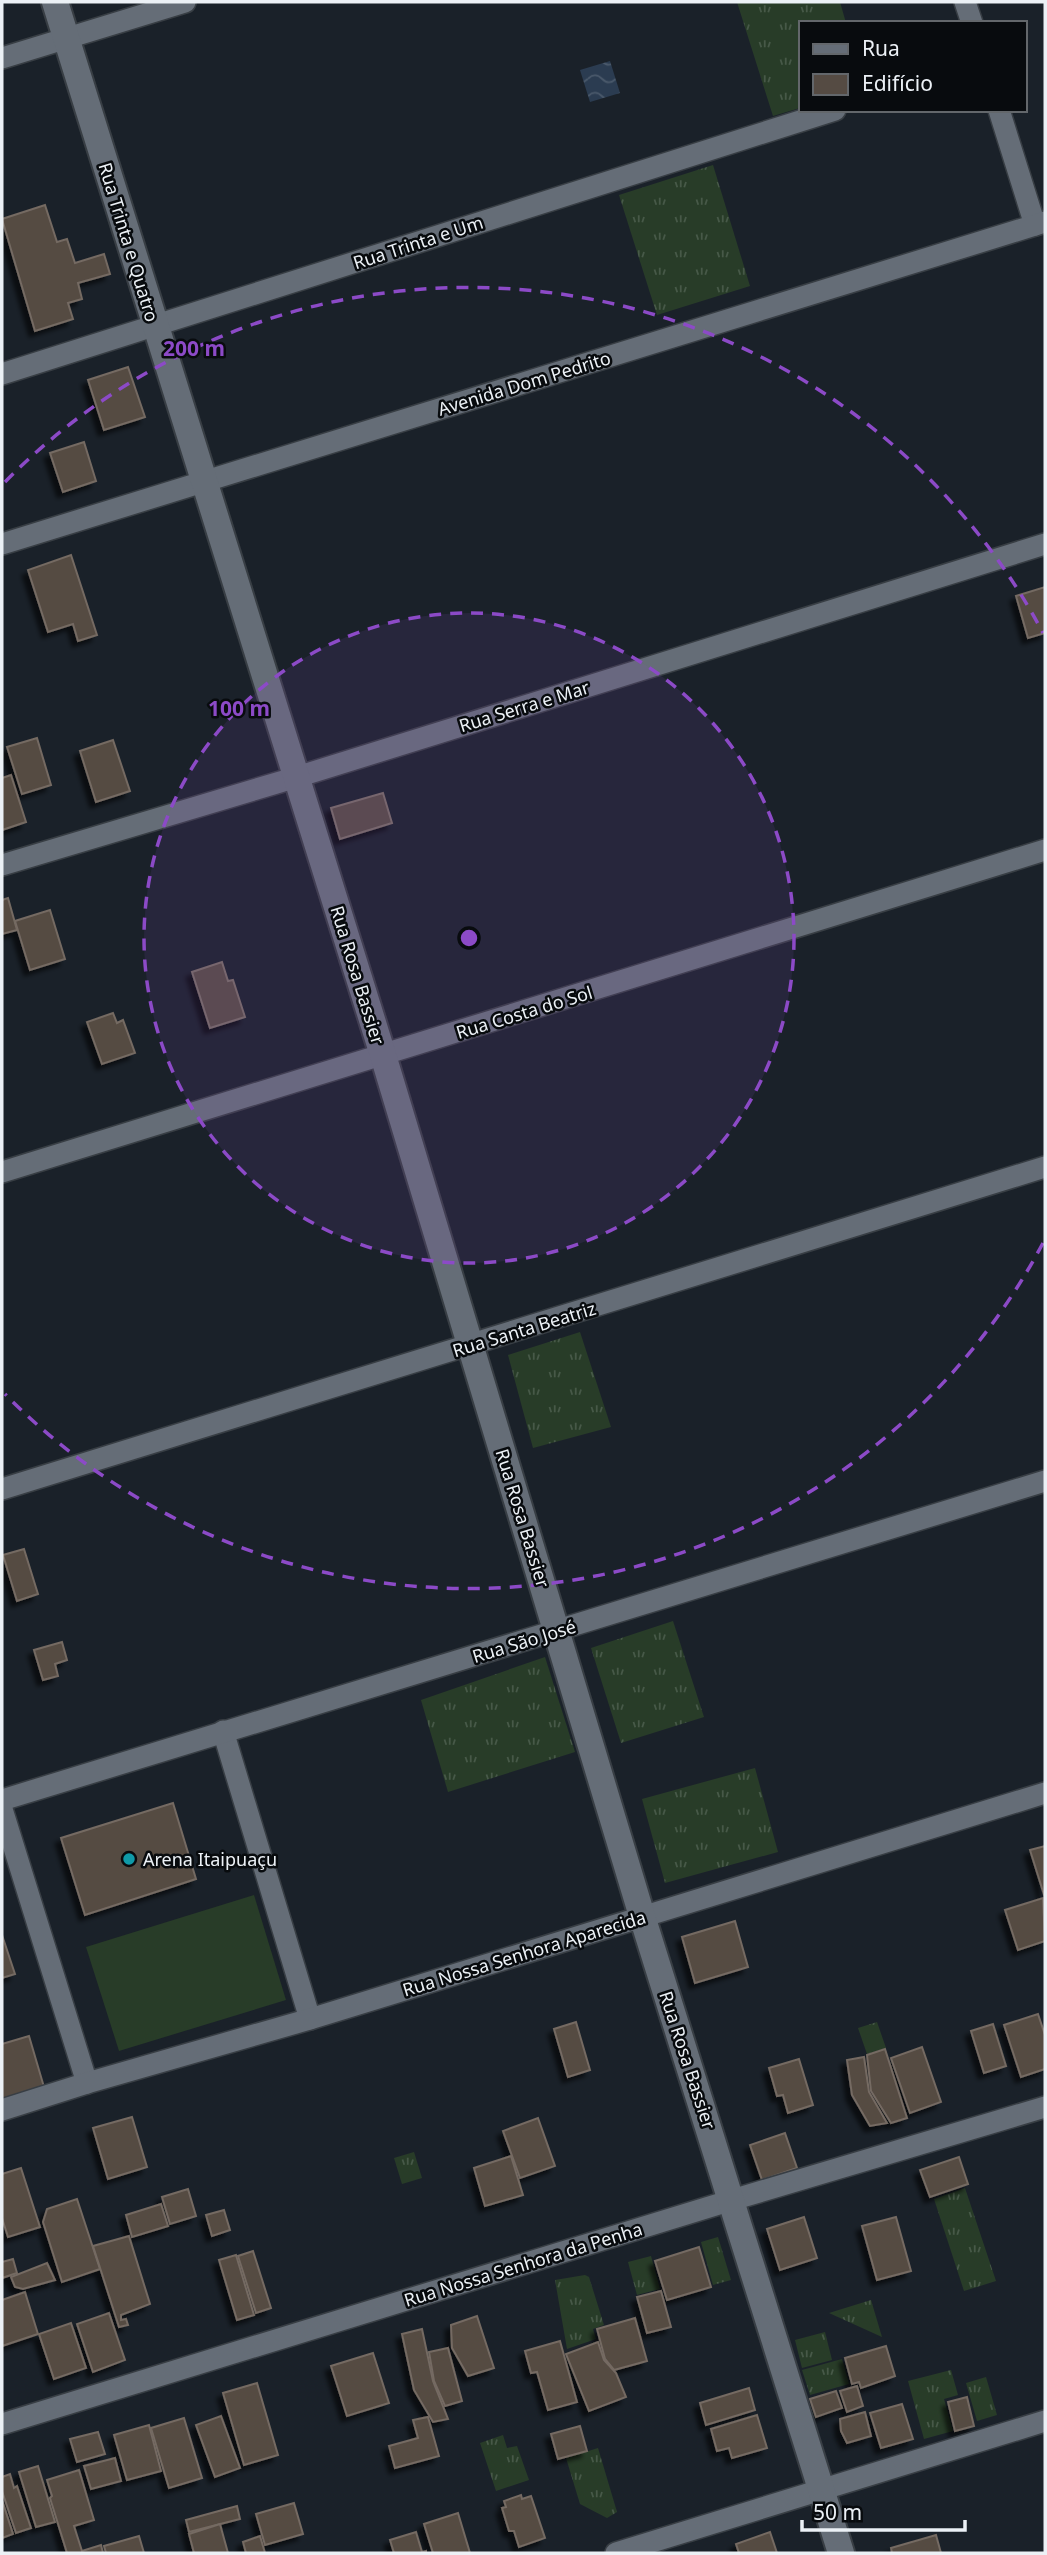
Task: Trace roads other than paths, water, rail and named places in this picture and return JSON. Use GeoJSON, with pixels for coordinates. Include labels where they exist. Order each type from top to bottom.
{"type":"FeatureCollection","features":[{"type":"Feature","properties":{"kind":"street","name":"Rua Trinta e Quatro"},"geometry":{"type":"LineString","coordinates":[[55,2],[154,326],[205,482]]}},
{"type":"Feature","properties":{"kind":"street"},"geometry":{"type":"LineString","coordinates":[[2,58],[186,2]]}},
{"type":"Feature","properties":{"kind":"street"},"geometry":{"type":"LineString","coordinates":[[965,2],[971,21]]}},
{"type":"Feature","properties":{"kind":"street","name":"Rua Trinta e Um"},"geometry":{"type":"LineString","coordinates":[[2,374],[829,112]]}},
{"type":"Feature","properties":{"kind":"street"},"geometry":{"type":"LineString","coordinates":[[1000,112],[1040,223]]}},
{"type":"Feature","properties":{"kind":"street","name":"Avenida Dom Pedrito"},"geometry":{"type":"LineString","coordinates":[[2,544],[1040,223]]}},
{"type":"Feature","properties":{"kind":"street","name":"Rua Rosa Bassier"},"geometry":{"type":"LineString","coordinates":[[205,482],[383,1055],[642,1916],[733,2200],[841,2553]]}},
{"type":"Feature","properties":{"kind":"street","name":"Rua Serra e Mar"},"geometry":{"type":"LineString","coordinates":[[2,865],[297,777],[1045,544]]}},
{"type":"Feature","properties":{"kind":"street","name":"Rua Costa do Sol"},"geometry":{"type":"LineString","coordinates":[[2,1172],[1045,849]]}},
{"type":"Feature","properties":{"kind":"street","name":"Rua Santa Beatriz"},"geometry":{"type":"LineString","coordinates":[[2,1489],[1045,1167]]}},
{"type":"Feature","properties":{"kind":"street","name":"Rua São José"},"geometry":{"type":"LineString","coordinates":[[2,1800],[1045,1481]]}},
{"type":"Feature","properties":{"kind":"street"},"geometry":{"type":"LineString","coordinates":[[223,1731],[310,2019]]}},
{"type":"Feature","properties":{"kind":"street","name":"Rua Nossa Senhora Aparecida"},"geometry":{"type":"LineString","coordinates":[[2,2110],[310,2019],[1045,1793]]}},
{"type":"Feature","properties":{"kind":"street"},"geometry":{"type":"LineString","coordinates":[[2,1809],[87,2083]]}},
{"type":"Feature","properties":{"kind":"street","name":"Rua Nossa Senhora da Penha"},"geometry":{"type":"LineString","coordinates":[[2,2424],[1045,2107]]}},
{"type":"Feature","properties":{"kind":"street"},"geometry":{"type":"LineString","coordinates":[[616,2553],[1045,2420]]}},
{"type":"Feature","properties":{"kind":"water"},"geometry":{"type":"Polygon","coordinates":[[[610,61],[620,93],[590,102],[580,70],[610,61]]]}},
{"type":"Feature","properties":{"kind":"place","name":"Arena Itaipuaçu"},"geometry":{"type":"Point","coordinates":[129,1859]}}]}
